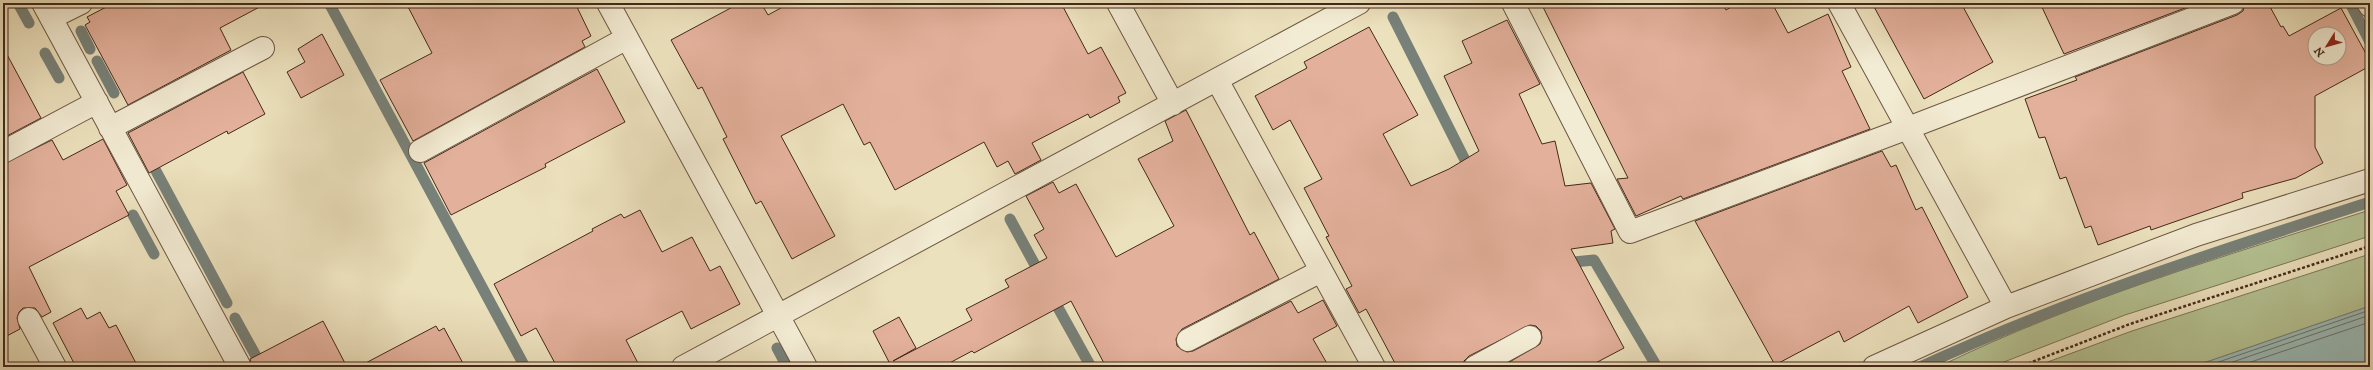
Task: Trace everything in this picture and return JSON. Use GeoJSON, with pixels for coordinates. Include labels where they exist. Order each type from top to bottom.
{"type":"FeatureCollection","features":[{"type":"Feature","properties":{"kind":"street"},"geometry":{"type":"LineString","coordinates":[[81,3],[47,11],[240,367]]}},
{"type":"Feature","properties":{"kind":"street"},"geometry":{"type":"LineString","coordinates":[[608,3],[806,367]]}},
{"type":"Feature","properties":{"kind":"street"},"geometry":{"type":"LineString","coordinates":[[1118,3],[1173,104]]}},
{"type":"Feature","properties":{"kind":"street"},"geometry":{"type":"LineString","coordinates":[[683,367],[1359,3]]}},
{"type":"Feature","properties":{"kind":"street"},"geometry":{"type":"LineString","coordinates":[[1513,3],[1630,232],[1908,128],[2234,3]]}},
{"type":"Feature","properties":{"kind":"street"},"geometry":{"type":"LineString","coordinates":[[1839,3],[2006,308]]}},
{"type":"Feature","properties":{"kind":"street"},"geometry":{"type":"LineString","coordinates":[[420,151],[627,38]]}},
{"type":"Feature","properties":{"kind":"street"},"geometry":{"type":"LineString","coordinates":[[110,128],[263,48]]}},
{"type":"Feature","properties":{"kind":"street"},"geometry":{"type":"LineString","coordinates":[[1217,80],[1374,367]]}},
{"type":"Feature","properties":{"kind":"street"},"geometry":{"type":"LineString","coordinates":[[3,152],[97,102]]}},
{"type":"Feature","properties":{"kind":"street"},"geometry":{"type":"LineString","coordinates":[[1874,367],[2006,308],[2196,235],[2370,180]]}},
{"type":"Feature","properties":{"kind":"street"},"geometry":{"type":"LineString","coordinates":[[1188,340],[1321,271]]}},
{"type":"Feature","properties":{"kind":"street"},"geometry":{"type":"LineString","coordinates":[[29,319],[55,367]]}},
{"type":"Feature","properties":{"kind":"street"},"geometry":{"type":"LineString","coordinates":[[1475,367],[1530,338]]}},
{"type":"Feature","properties":{"kind":"path"},"geometry":{"type":"LineString","coordinates":[[2019,367],[2130,324],[2370,246]]}},
{"type":"Feature","properties":{"kind":"green space"},"geometry":{"type":"Polygon","coordinates":[[[2370,210],[2370,236],[2125,315],[1991,367],[1938,367],[1990,343],[2097,300],[2206,262],[2370,210]]]}},
{"type":"Feature","properties":{"kind":"green space"},"geometry":{"type":"Polygon","coordinates":[[[2370,254],[2370,306],[2192,367],[2034,367],[2132,331],[2370,254]]]}},
{"type":"Feature","properties":{"kind":"water"},"geometry":{"type":"Polygon","coordinates":[[[2370,306],[2370,367],[2192,367],[2370,306]]]}},
{"type":"Feature","properties":{"kind":"building"},"geometry":{"type":"Polygon","coordinates":[[[114,3],[267,3],[220,28],[231,50],[128,105],[85,25],[90,22],[87,17],[114,3]]]}},
{"type":"Feature","properties":{"kind":"building"},"geometry":{"type":"Polygon","coordinates":[[[406,3],[575,3],[591,36],[582,41],[585,47],[413,141],[380,80],[432,53],[406,3]]]}},
{"type":"Feature","properties":{"kind":"building"},"geometry":{"type":"Polygon","coordinates":[[[740,3],[761,3],[768,15],[790,3],[1061,3],[1088,54],[1101,47],[1126,93],[1118,97],[1120,102],[1090,118],[1088,114],[1032,143],[1041,160],[1015,174],[1008,161],[997,167],[984,142],[895,190],[870,142],[864,145],[843,104],[781,136],[835,236],[792,259],[761,201],[756,204],[723,139],[727,137],[702,87],[698,89],[671,40],[740,3]]]}},
{"type":"Feature","properties":{"kind":"building"},"geometry":{"type":"Polygon","coordinates":[[[1541,3],[1722,3],[1726,10],[1738,3],[1772,3],[1788,33],[1828,14],[1851,67],[1842,71],[1870,129],[1683,199],[1681,196],[1636,216],[1617,179],[1628,178],[1541,3]]]}},
{"type":"Feature","properties":{"kind":"building"},"geometry":{"type":"Polygon","coordinates":[[[1872,3],[1961,3],[1993,62],[1924,99],[1872,3]]]}},
{"type":"Feature","properties":{"kind":"building"},"geometry":{"type":"Polygon","coordinates":[[[2040,3],[2198,3],[2064,54],[2040,3]]]}},
{"type":"Feature","properties":{"kind":"building"},"geometry":{"type":"Polygon","coordinates":[[[2245,3],[2268,3],[2281,27],[2283,26],[2289,36],[2307,26],[2307,66],[2347,66],[2347,26],[2308,26],[2341,8],[2370,61],[2370,66],[2315,96],[2315,147],[2323,163],[2296,178],[2242,193],[2243,198],[2151,230],[2150,226],[2098,245],[2091,226],[2085,228],[2066,177],[2060,179],[2045,137],[2039,138],[2025,99],[2077,80],[2075,77],[2237,15],[2243,11],[2245,3]]]}},
{"type":"Feature","properties":{"kind":"building"},"geometry":{"type":"Polygon","coordinates":[[[1507,20],[1540,84],[1519,94],[1542,144],[1555,141],[1565,186],[1591,183],[1615,229],[1611,231],[1613,243],[1571,249],[1624,348],[1588,367],[1501,367],[1540,344],[1542,338],[1541,331],[1536,326],[1530,325],[1469,356],[1464,361],[1463,367],[1397,367],[1366,309],[1359,313],[1346,289],[1352,286],[1326,237],[1329,236],[1304,188],[1322,179],[1290,120],[1273,130],[1255,96],[1307,68],[1304,62],[1369,27],[1418,115],[1383,134],[1411,186],[1449,169],[1479,151],[1444,76],[1472,63],[1462,41],[1507,20]]]}},
{"type":"Feature","properties":{"kind":"building"},"geometry":{"type":"Polygon","coordinates":[[[322,34],[344,75],[301,98],[287,72],[305,62],[298,49],[322,34]]]}},
{"type":"Feature","properties":{"kind":"building"},"geometry":{"type":"Polygon","coordinates":[[[3,47],[41,118],[3,138],[3,47]]]}},
{"type":"Feature","properties":{"kind":"building"},"geometry":{"type":"Polygon","coordinates":[[[597,69],[625,122],[545,164],[546,167],[451,215],[424,163],[597,69]]]}},
{"type":"Feature","properties":{"kind":"building"},"geometry":{"type":"Polygon","coordinates":[[[243,72],[265,114],[228,134],[227,131],[149,173],[128,133],[243,72]]]}},
{"type":"Feature","properties":{"kind":"building"},"geometry":{"type":"Polygon","coordinates":[[[1186,110],[1250,235],[1254,232],[1279,279],[1182,329],[1176,339],[1177,346],[1187,352],[1193,351],[1291,301],[1298,313],[1323,300],[1337,326],[1313,339],[1329,367],[1106,367],[1071,301],[974,353],[972,351],[942,367],[881,367],[889,362],[873,331],[899,317],[916,348],[893,361],[972,320],[966,309],[1009,287],[1005,280],[1047,258],[1034,235],[1044,229],[1026,196],[1053,182],[1059,193],[1076,184],[1116,257],[1174,226],[1138,159],[1173,141],[1165,121],[1186,110]]]}},
{"type":"Feature","properties":{"kind":"building"},"geometry":{"type":"Polygon","coordinates":[[[103,139],[127,185],[116,191],[129,215],[29,267],[51,312],[42,317],[35,308],[23,308],[19,312],[17,318],[20,329],[3,338],[3,164],[52,140],[63,160],[103,139]]]}},
{"type":"Feature","properties":{"kind":"building"},"geometry":{"type":"Polygon","coordinates":[[[1882,151],[1891,167],[1896,165],[1916,210],[1922,207],[1968,297],[1918,323],[1909,306],[1844,342],[1839,331],[1775,365],[1695,221],[1882,151]]]}},
{"type":"Feature","properties":{"kind":"building"},"geometry":{"type":"Polygon","coordinates":[[[640,210],[662,252],[692,237],[710,271],[720,266],[740,304],[691,329],[682,311],[626,340],[640,367],[557,367],[536,328],[521,336],[494,284],[593,231],[592,229],[621,214],[624,218],[640,210]]]}},
{"type":"Feature","properties":{"kind":"building"},"geometry":{"type":"Polygon","coordinates":[[[81,308],[87,319],[100,312],[109,328],[116,325],[138,367],[76,367],[53,323],[81,308]]]}},
{"type":"Feature","properties":{"kind":"building"},"geometry":{"type":"Polygon","coordinates":[[[323,321],[347,367],[252,367],[250,359],[323,321]]]}},
{"type":"Feature","properties":{"kind":"building"},"geometry":{"type":"Polygon","coordinates":[[[436,326],[439,331],[444,328],[465,367],[358,367],[436,326]]]}},
{"type":"Feature","properties":{"kind":"waterway"},"geometry":{"type":"LineString","coordinates":[[18,3],[29,23]]}},
{"type":"Feature","properties":{"kind":"waterway"},"geometry":{"type":"LineString","coordinates":[[329,3],[525,367]]}},
{"type":"Feature","properties":{"kind":"waterway"},"geometry":{"type":"LineString","coordinates":[[2350,3],[2370,42]]}},
{"type":"Feature","properties":{"kind":"waterway"},"geometry":{"type":"LineString","coordinates":[[1393,17],[1471,172]]}},
{"type":"Feature","properties":{"kind":"waterway"},"geometry":{"type":"LineString","coordinates":[[81,31],[90,49]]}},
{"type":"Feature","properties":{"kind":"waterway"},"geometry":{"type":"LineString","coordinates":[[45,53],[59,78]]}},
{"type":"Feature","properties":{"kind":"waterway"},"geometry":{"type":"LineString","coordinates":[[97,61],[114,93]]}},
{"type":"Feature","properties":{"kind":"waterway"},"geometry":{"type":"LineString","coordinates":[[149,158],[227,303]]}},
{"type":"Feature","properties":{"kind":"waterway"},"geometry":{"type":"LineString","coordinates":[[1920,367],[2086,298],[2199,258],[2370,202]]}},
{"type":"Feature","properties":{"kind":"waterway"},"geometry":{"type":"LineString","coordinates":[[133,215],[154,254]]}},
{"type":"Feature","properties":{"kind":"waterway"},"geometry":{"type":"LineString","coordinates":[[1010,219],[1041,276]]}},
{"type":"Feature","properties":{"kind":"waterway"},"geometry":{"type":"LineString","coordinates":[[1564,263],[1594,260],[1657,367]]}},
{"type":"Feature","properties":{"kind":"waterway"},"geometry":{"type":"LineString","coordinates":[[1051,295],[1091,367]]}},
{"type":"Feature","properties":{"kind":"waterway"},"geometry":{"type":"LineString","coordinates":[[235,318],[262,367]]}},
{"type":"Feature","properties":{"kind":"waterway"},"geometry":{"type":"LineString","coordinates":[[777,348],[787,367]]}}]}
